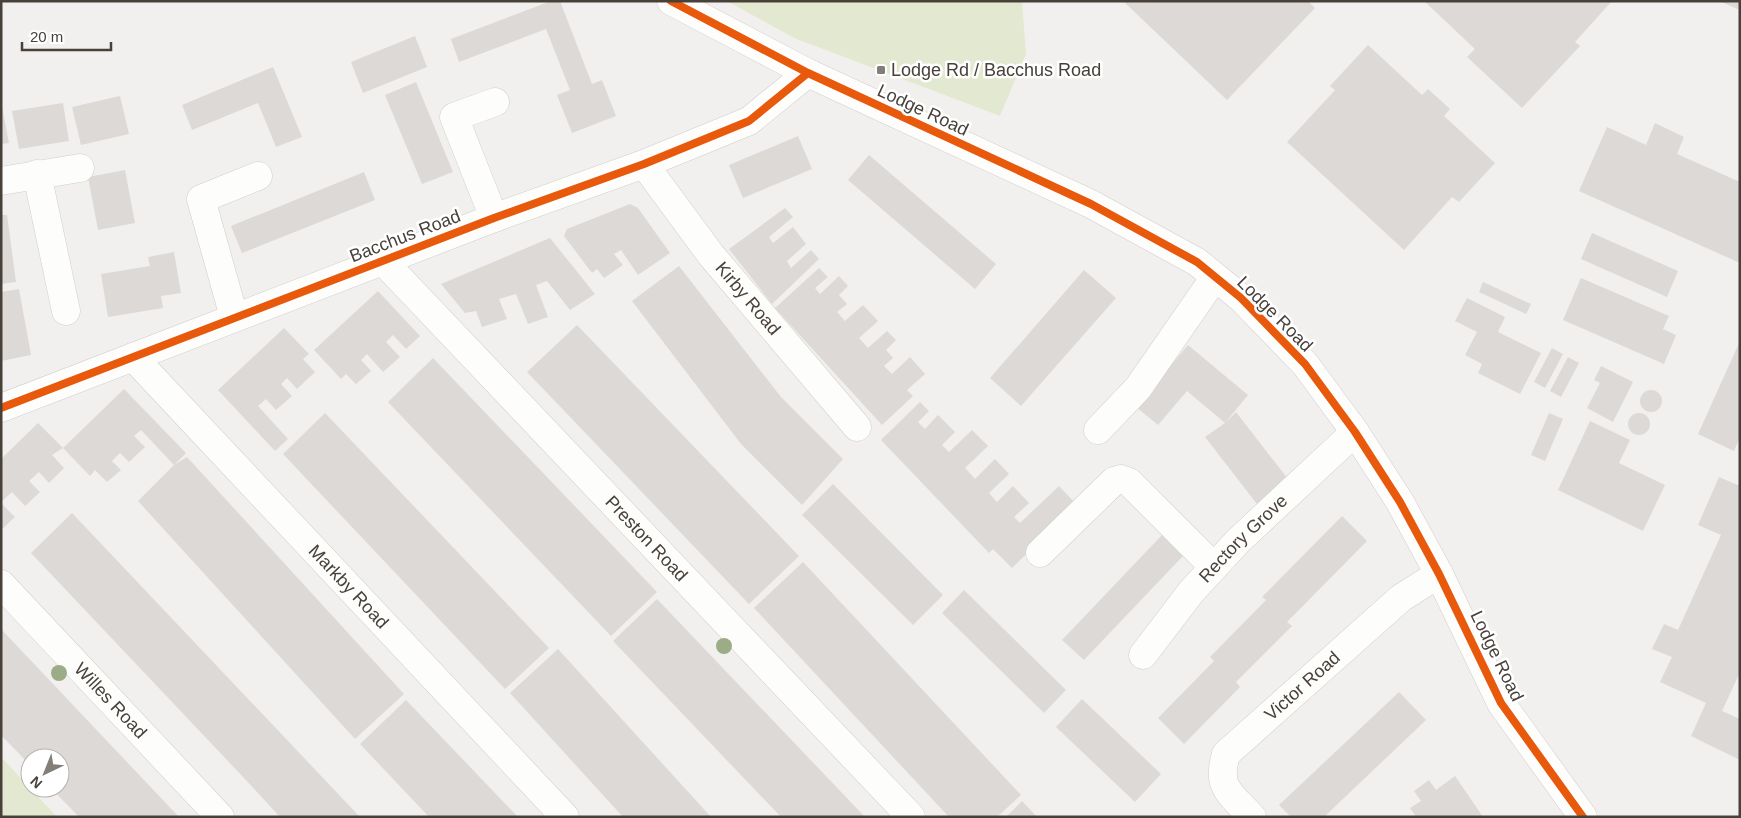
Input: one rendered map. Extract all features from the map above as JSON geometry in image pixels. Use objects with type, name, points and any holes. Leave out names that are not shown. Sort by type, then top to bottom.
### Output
[{"type":"street","name":"Lodge Road","points":[[671,1],[808,74],[1091,204],[1197,262],[1241,298],[1305,364],[1355,432],[1400,502],[1439,574],[1501,703],[1583,817]]},
{"type":"street","name":"Bacchus Road","points":[[1,408],[382,260],[644,164],[749,121],[808,74]]},
{"type":"street","points":[[494,218],[454,117],[495,102]]},
{"type":"street","name":"Kirby Road","points":[[644,164],[711,255],[857,427]]},
{"type":"street","points":[[1,180],[80,168]]},
{"type":"street","points":[[36,174],[66,312]]},
{"type":"street","points":[[234,317],[201,199],[258,176]]},
{"type":"street","name":"Preston Road","points":[[382,260],[910,817]]},
{"type":"street","points":[[1098,430],[1138,388],[1215,277]]},
{"type":"street","name":"Markby Road","points":[[133,357],[565,817]]},
{"type":"street","name":"Rectory Grove","points":[[1144,655],[1191,592],[1214,567],[1355,432]]},
{"type":"street","points":[[1040,553],[1114,481],[1121,479],[1129,482],[1214,567]]},
{"type":"street","name":"Victor Road","points":[[1252,817],[1226,789],[1221,772],[1226,754],[1401,598],[1439,574]]},
{"type":"street","name":"Willes Road","points":[[1,584],[220,817]]},
{"type":"green space","points":[[727,1],[1022,1],[1026,54],[1000,116],[794,38]]},
{"type":"green space","points":[[3,759],[20,777],[20,798],[39,798],[57,817],[1,817],[1,760]]},
{"type":"building","points":[[551,1],[560,1],[592,84],[602,80],[616,116],[572,133],[557,95],[570,90],[546,29],[459,62],[451,39]]},
{"type":"building","points":[[1123,1],[1308,1],[1315,8],[1227,100]]},
{"type":"building","points":[[1424,1],[1612,1],[1575,42],[1580,46],[1522,108],[1467,57],[1475,49]]},
{"type":"building","points":[[1719,1],[1740,1],[1740,10]]},
{"type":"building","points":[[415,36],[427,67],[363,93],[351,62]]},
{"type":"building","points":[[1368,45],[1422,95],[1428,89],[1450,109],[1444,116],[1495,163],[1459,202],[1452,197],[1404,250],[1287,142],[1335,90],[1330,86]]},
{"type":"building","points":[[273,67],[302,137],[276,147],[258,103],[192,130],[182,105]]},
{"type":"building","points":[[416,82],[453,172],[422,184],[385,95]]},
{"type":"building","points":[[120,96],[129,134],[81,145],[72,107]]},
{"type":"building","points":[[63,103],[69,141],[19,149],[12,111]]},
{"type":"building","points":[[1,108],[9,143],[1,144]]},
{"type":"building","points":[[1655,123],[1684,137],[1677,154],[1740,182],[1740,263],[1579,191],[1607,127],[1646,145]]},
{"type":"building","points":[[798,136],[812,169],[743,198],[729,165]]},
{"type":"building","points":[[869,155],[996,264],[975,289],[848,180]]},
{"type":"building","points":[[125,170],[135,223],[98,230],[88,177]]},
{"type":"building","points":[[364,172],[375,200],[242,253],[231,226]]},
{"type":"building","points":[[630,204],[638,208],[670,253],[638,275],[621,250],[614,254],[623,265],[604,278],[597,269],[592,273],[564,236],[567,229]]},
{"type":"building","points":[[785,208],[793,217],[769,237],[773,243],[793,227],[806,244],[787,261],[791,268],[811,250],[819,259],[772,304],[729,249]]},
{"type":"building","points":[[1,215],[7,215],[16,282],[1,284]]},
{"type":"building","points":[[1592,233],[1678,271],[1667,297],[1581,259]]},
{"type":"building","points":[[550,238],[595,294],[570,310],[547,281],[536,285],[548,317],[528,324],[516,294],[499,299],[507,319],[482,327],[476,311],[465,313],[441,284]]},
{"type":"building","points":[[174,252],[181,293],[161,296],[163,308],[108,317],[101,274],[150,266],[148,257]]},
{"type":"building","points":[[679,266],[781,397],[843,459],[802,505],[741,444],[632,301]]},
{"type":"building","points":[[819,268],[828,277],[815,288],[820,294],[839,276],[848,286],[839,295],[847,304],[837,312],[845,321],[863,305],[878,321],[859,338],[868,348],[887,331],[896,340],[886,350],[893,358],[884,366],[892,374],[910,357],[925,374],[907,390],[913,396],[882,425],[775,308]]},
{"type":"building","points":[[1084,270],[1116,298],[1021,406],[990,378]]},
{"type":"building","points":[[1581,278],[1669,316],[1663,329],[1676,335],[1664,364],[1563,320]]},
{"type":"building","points":[[1483,282],[1531,304],[1526,314],[1479,292]]},
{"type":"building","points":[[19,289],[31,355],[1,361],[1,292]]},
{"type":"building","points":[[378,291],[420,336],[406,349],[393,335],[386,342],[400,357],[383,372],[367,354],[361,360],[371,371],[356,384],[346,374],[341,379],[314,350]]},
{"type":"building","points":[[1467,298],[1505,317],[1498,332],[1541,353],[1520,394],[1478,373],[1482,364],[1465,355],[1477,332],[1455,321]]},
{"type":"building","points":[[577,325],[799,556],[749,604],[527,372]]},
{"type":"building","points":[[284,328],[309,354],[303,359],[315,372],[297,389],[287,378],[281,384],[292,396],[276,410],[266,399],[258,406],[288,439],[275,451],[218,390]]},
{"type":"building","points":[[1740,341],[1740,437],[1734,451],[1698,434]]},
{"type":"building","points":[[1188,345],[1248,395],[1225,423],[1187,391],[1158,425],[1136,407]]},
{"type":"building","points":[[1552,348],[1563,354],[1545,388],[1534,382]]},
{"type":"building","points":[[1568,357],[1579,363],[1561,397],[1550,391]]},
{"type":"building","points":[[433,358],[657,592],[611,636],[388,402]]},
{"type":"building","points":[[1601,366],[1633,382],[1613,422],[1587,408],[1600,383],[1594,380]]},
{"type":"building","points":[[124,389],[186,453],[174,465],[141,430],[134,436],[145,447],[129,462],[120,453],[112,461],[121,470],[107,482],[95,470],[90,476],[63,448]]},
{"type":"building","points":[[1651,390],[1661,397],[1662,401],[1655,411],[1651,412],[1641,405],[1640,401],[1647,391]]},
{"type":"building","points":[[920,402],[929,411],[918,422],[925,429],[938,415],[955,432],[942,445],[949,452],[972,430],[988,446],[965,468],[975,479],[995,459],[1009,474],[989,493],[997,502],[1013,486],[1029,503],[1014,517],[1020,523],[1059,486],[1077,505],[1012,568],[993,549],[989,553],[881,440]]},
{"type":"building","points":[[1236,412],[1288,479],[1257,504],[1205,437],[1225,423]]},
{"type":"building","points":[[325,413],[549,648],[505,689],[283,454]]},
{"type":"building","points":[[1549,413],[1563,419],[1545,461],[1531,455]]},
{"type":"building","points":[[1639,413],[1649,420],[1650,424],[1643,434],[1639,435],[1629,428],[1628,424],[1635,414]]},
{"type":"building","points":[[1590,421],[1630,440],[1619,463],[1665,485],[1643,531],[1558,490]]},
{"type":"building","points":[[38,423],[63,448],[52,455],[64,468],[49,483],[39,472],[29,481],[40,492],[25,506],[12,492],[1,502],[1,459]]},
{"type":"building","points":[[187,457],[404,694],[355,739],[138,501],[174,465]]},
{"type":"building","points":[[1719,477],[1740,486],[1740,672],[1722,711],[1740,719],[1740,760],[1691,736],[1706,703],[1660,682],[1672,657],[1652,649],[1664,624],[1678,630],[1721,535],[1698,525]]},
{"type":"building","points":[[833,484],[943,595],[913,625],[802,515]]},
{"type":"building","points":[[1,503],[15,517],[1,530]]},
{"type":"building","points":[[72,513],[360,817],[280,817],[31,553]]},
{"type":"building","points":[[1342,516],[1367,541],[1287,622],[1292,626],[1236,682],[1240,687],[1184,744],[1158,718],[1214,661],[1210,657],[1266,600],[1262,597]]},
{"type":"building","points":[[1162,535],[1183,556],[1084,660],[1062,640]]},
{"type":"building","points":[[803,562],[1021,795],[997,817],[949,817],[754,608]]},
{"type":"building","points":[[964,590],[1066,690],[1044,713],[942,613]]},
{"type":"building","points":[[657,599],[865,817],[781,817],[613,641]]},
{"type":"building","points":[[1,629],[179,817],[79,817],[61,798],[70,798],[70,748],[20,748],[20,755],[1,735]]},
{"type":"building","points":[[558,649],[711,817],[623,817],[510,693]]},
{"type":"building","points":[[1399,692],[1426,720],[1324,817],[1291,817],[1279,805]]},
{"type":"building","points":[[1082,699],[1161,774],[1135,802],[1056,727]]},
{"type":"building","points":[[406,700],[518,817],[429,817],[360,744]]},
{"type":"building","points":[[1455,776],[1483,817],[1416,817],[1410,808],[1421,801],[1414,791],[1429,780],[1436,790]]},
{"type":"building","points":[[1022,801],[1037,817],[1006,817]]},
{"type":"cycle path","points":[[671,1],[808,73],[1091,204],[1197,262],[1241,298],[1305,364],[1355,432],[1400,502],[1439,574],[1501,703],[1583,817]]},
{"type":"cycle path","points":[[1,408],[494,218],[644,164],[749,121],[808,73]]},
{"type":"place","name":"Lodge Rd / Bacchus Road","points":[[881,70]]}]
